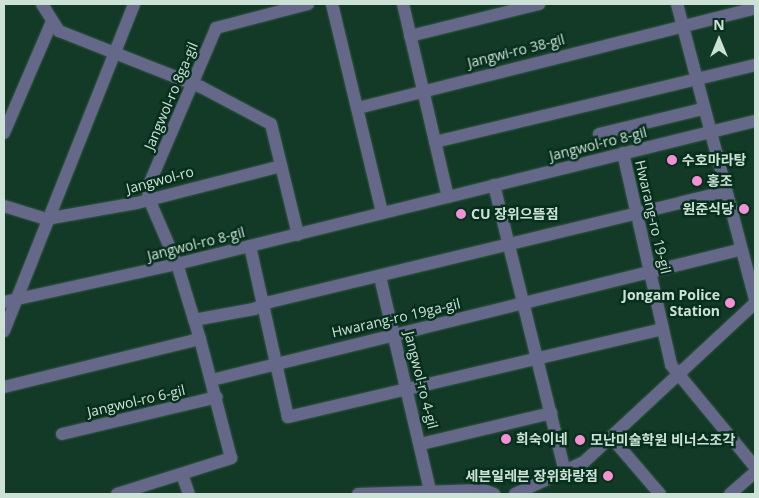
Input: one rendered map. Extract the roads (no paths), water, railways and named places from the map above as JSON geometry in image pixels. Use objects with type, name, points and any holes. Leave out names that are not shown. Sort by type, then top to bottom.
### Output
[{"type":"street","points":[[42,4],[51,24],[59,31],[114,51],[192,85],[271,124],[298,235]]},
{"type":"street","points":[[4,331],[46,219],[134,4]]},
{"type":"street","points":[[332,4],[382,214]]},
{"type":"street","points":[[403,4],[448,197]]},
{"type":"street","points":[[410,36],[539,4]]},
{"type":"street","points":[[515,494],[584,462],[755,301],[739,250],[708,133],[677,4]]},
{"type":"street","name":"Jangwol-ro 8ga-gil","points":[[149,198],[148,187],[216,28],[299,5]]},
{"type":"street","name":"Jangwi-ro 38-gil","points":[[358,108],[422,90],[755,8]]},
{"type":"street","points":[[4,133],[51,24]]},
{"type":"street","points":[[435,142],[755,65]]},
{"type":"street","points":[[599,134],[702,109]]},
{"type":"street","name":"Jangwol-ro 8-gil","points":[[17,298],[177,264],[298,235],[755,121]]},
{"type":"street","name":"Hwarang-ro 19-gil","points":[[623,153],[671,365],[755,467]]},
{"type":"street","name":"Jangwol-ro","points":[[4,206],[46,219],[149,198],[281,166]]},
{"type":"street","points":[[494,186],[566,471]]},
{"type":"street","points":[[194,320],[262,306],[724,192]]},
{"type":"street","points":[[117,494],[231,458],[217,397],[177,264],[149,198]]},
{"type":"street","points":[[250,246],[288,417],[663,329]]},
{"type":"street","name":"Hwarang-ro 19ga-gil","points":[[212,380],[394,332],[524,304],[650,274],[739,250]]},
{"type":"street","name":"Jangwol-ro 4-gil","points":[[380,276],[421,444],[430,491]]},
{"type":"street","points":[[4,302],[17,298]]},
{"type":"street","points":[[4,387],[200,339]]},
{"type":"street","name":"Jangwol-ro 6-gil","points":[[62,434],[217,397]]},
{"type":"street","points":[[421,444],[551,413]]},
{"type":"street","points":[[611,436],[660,494]]},
{"type":"street","points":[[730,494],[755,472]]},
{"type":"street","points":[[182,474],[189,494]]},
{"type":"street","points":[[358,494],[484,490],[494,494]]},
{"type":"place","name":"수호마라탕","points":[[672,160]]},
{"type":"place","name":"홍조","points":[[697,181]]},
{"type":"place","name":"원준식당","points":[[744,209]]},
{"type":"place","name":"CU 장위으뜸점","points":[[461,214]]},
{"type":"place","name":"Jongam Police Station","points":[[730,303]]},
{"type":"place","name":"희숙이네","points":[[506,439]]},
{"type":"place","name":"모난미술학원 비너스조각","points":[[580,440]]},
{"type":"place","name":"세븐일레븐 장위화랑점","points":[[608,476]]}]
